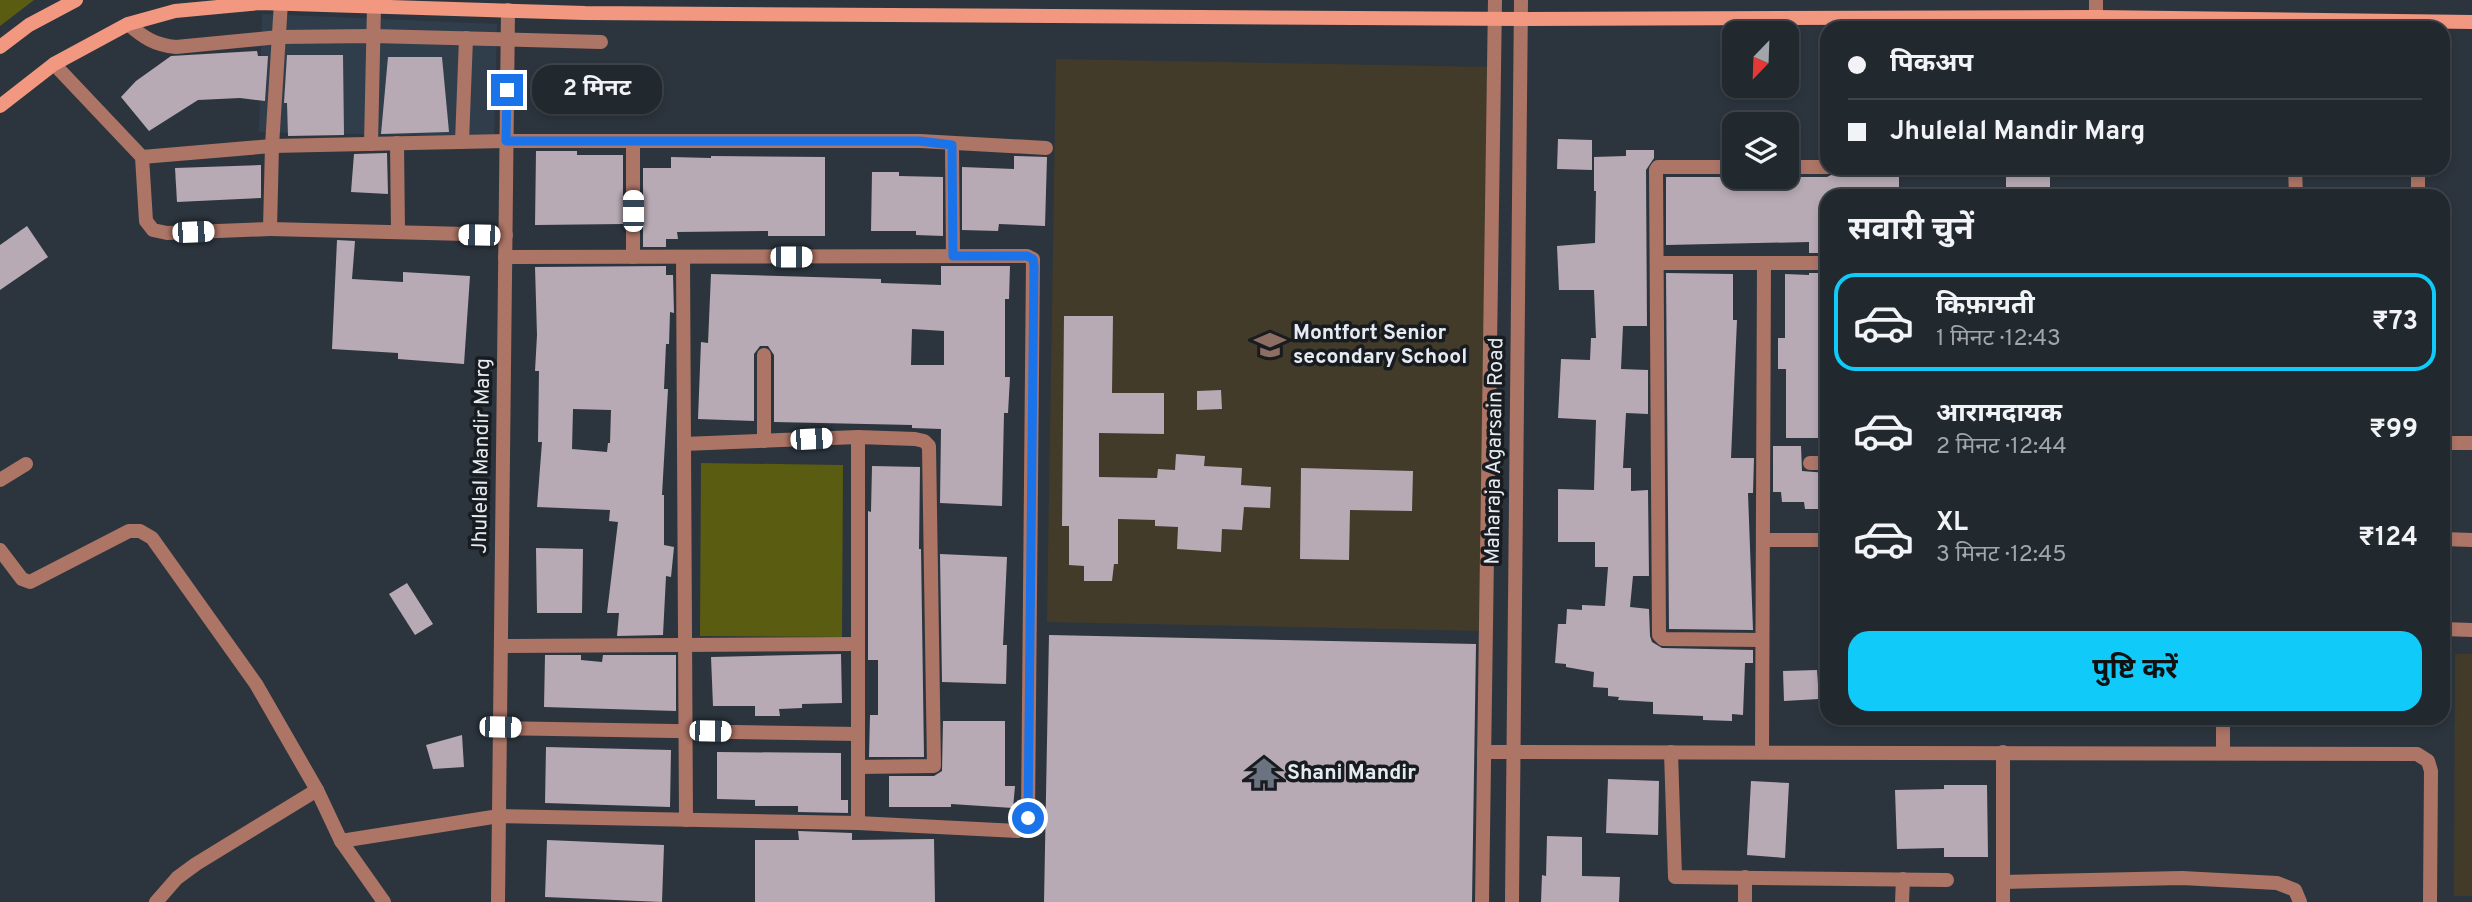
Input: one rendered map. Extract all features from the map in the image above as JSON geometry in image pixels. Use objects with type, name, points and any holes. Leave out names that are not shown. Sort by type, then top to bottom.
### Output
[{"type":"main road","points":[[0,47],[29,25],[76,0]]},
{"type":"main road","points":[[0,106],[54,64],[128,24],[175,11],[281,2],[508,10],[1521,19],[2096,17],[2258,21]]},
{"type":"main road","points":[[2450,23],[2472,22]]},
{"type":"street","points":[[1482,902],[1495,0]]},
{"type":"street","name":"Maharaja Agarsain Road","points":[[1512,902],[1521,0]]},
{"type":"street","points":[[2096,0],[2096,17]]},
{"type":"street","points":[[270,229],[281,2]]},
{"type":"street","points":[[371,144],[374,6]]},
{"type":"street","name":"Jhulelal Mandir Marg","points":[[498,902],[508,10]]},
{"type":"street","points":[[128,24],[148,41],[176,47],[279,37],[373,36],[601,42]]},
{"type":"street","points":[[462,142],[466,38]]},
{"type":"street","points":[[54,64],[142,157],[146,221],[153,230],[167,233],[270,229],[506,235]]},
{"type":"street","points":[[142,157],[272,146],[506,141],[920,141],[952,145],[1046,148]]},
{"type":"street","points":[[633,141],[633,257]]},
{"type":"street","points":[[397,143],[398,232]]},
{"type":"street","points":[[952,145],[953,256]]},
{"type":"street","points":[[1722,167],[1657,168],[1659,635],[1663,639],[1762,640]]},
{"type":"street","points":[[1799,167],[1820,167]]},
{"type":"street","points":[[341,841],[499,816],[858,823],[1018,831],[1028,818],[1033,259],[1027,256],[505,257]]},
{"type":"street","points":[[682,258],[686,820]]},
{"type":"street","points":[[1657,263],[1820,263]]},
{"type":"street","points":[[1762,752],[1764,263]]},
{"type":"street","points":[[764,355],[764,441]]},
{"type":"street","points":[[858,437],[858,823]]},
{"type":"street","points":[[684,444],[858,437],[915,439],[925,441],[929,446],[934,766],[858,767]]},
{"type":"street","points":[[2450,443],[2472,443]]},
{"type":"street","points":[[1810,463],[1820,463]]},
{"type":"street","points":[[0,480],[26,464]]},
{"type":"street","points":[[0,550],[22,579],[30,582],[129,531],[140,531],[152,538],[256,684],[317,790],[341,841],[384,902]]},
{"type":"street","points":[[2450,539],[2472,540]]},
{"type":"street","points":[[1764,540],[1820,540]]},
{"type":"street","points":[[2450,629],[2472,630]]},
{"type":"street","points":[[501,646],[858,644]]},
{"type":"street","points":[[2222,753],[2223,725]]},
{"type":"street","points":[[500,727],[858,734]]},
{"type":"street","points":[[1485,752],[2417,754],[2428,761],[2431,771],[2430,902]]},
{"type":"street","points":[[1671,752],[1675,877],[1947,880]]},
{"type":"street","points":[[2003,752],[2003,902]]},
{"type":"street","points":[[156,902],[177,878],[196,864],[317,790]]},
{"type":"street","points":[[1745,877],[1745,902]]},
{"type":"street","points":[[2003,882],[2182,878],[2277,883],[2295,890],[2301,902]]},
{"type":"street","points":[[1902,902],[1903,879]]},
{"type":"shaded area","points":[[0,0],[34,0],[0,26]]},
{"type":"shaded area","points":[[262,14],[497,24],[494,137],[259,132]]},
{"type":"shaded area","name":"Montfort Senior secondary School","points":[[1056,59],[1494,67],[1485,631],[1047,622]]},
{"type":"shaded area","points":[[701,463],[843,465],[842,637],[700,636]]},
{"type":"shaded area","points":[[2455,654],[2472,654],[2472,896],[2454,896]]},
{"type":"building","points":[[257,51],[258,56],[268,56],[265,101],[240,98],[198,100],[149,131],[121,97],[136,81],[171,56]]},
{"type":"building","points":[[287,55],[343,55],[344,135],[288,136],[287,103],[284,103]]},
{"type":"building","points":[[388,57],[442,57],[449,132],[381,134]]},
{"type":"building","points":[[1558,139],[1592,140],[1592,170],[1557,169]]},
{"type":"building","points":[[1626,150],[1654,150],[1654,158],[1646,170],[1647,326],[1623,326],[1621,369],[1648,370],[1648,414],[1626,413],[1623,468],[1631,468],[1631,491],[1648,490],[1649,576],[1633,576],[1630,607],[1649,609],[1652,642],[1662,648],[1753,650],[1753,663],[1745,663],[1743,715],[1732,714],[1732,721],[1703,720],[1703,716],[1653,714],[1653,702],[1618,700],[1619,697],[1608,696],[1608,688],[1593,687],[1594,672],[1555,663],[1558,624],[1566,624],[1567,609],[1582,610],[1582,605],[1605,606],[1608,567],[1595,567],[1595,542],[1558,542],[1558,489],[1594,490],[1596,420],[1558,418],[1561,359],[1590,360],[1591,338],[1596,338],[1594,290],[1559,290],[1557,246],[1595,243],[1594,157],[1626,156]]},
{"type":"building","points":[[536,151],[577,151],[577,155],[623,155],[623,224],[535,225]]},
{"type":"building","points":[[387,153],[388,194],[351,192],[354,154]]},
{"type":"building","points":[[1014,156],[1047,157],[1045,226],[999,224],[998,231],[962,230],[962,167],[1014,169]]},
{"type":"building","points":[[671,157],[825,157],[825,236],[768,236],[768,231],[677,232],[678,239],[666,239],[666,247],[643,247],[643,168],[671,168]]},
{"type":"building","points":[[261,165],[261,198],[177,202],[175,168]]},
{"type":"building","points":[[872,172],[943,177],[943,236],[916,235],[916,231],[871,231]]},
{"type":"building","points":[[1899,175],[1899,189],[1820,189],[1820,253],[1809,253],[1809,242],[1666,245],[1666,177],[1722,177],[1722,189],[1799,189],[1799,177]]},
{"type":"building","points":[[2006,176],[2050,177],[2050,189],[2006,189]]},
{"type":"building","points":[[27,226],[48,257],[0,290],[0,245]]},
{"type":"building","points":[[337,240],[355,241],[352,279],[403,282],[403,272],[470,276],[464,364],[398,359],[398,353],[332,349]]},
{"type":"building","points":[[666,266],[666,275],[673,275],[674,313],[670,312],[669,344],[666,344],[664,389],[668,389],[662,495],[664,545],[674,547],[671,577],[666,576],[663,635],[617,636],[619,613],[607,613],[618,522],[609,521],[610,510],[537,507],[542,442],[538,442],[539,371],[535,371],[535,267]],"holes":[[[573,409],[611,410],[610,443],[607,452],[572,449]]]},
{"type":"building","points":[[941,266],[1010,266],[1009,299],[1005,299],[1005,377],[1010,377],[1008,413],[1004,413],[1002,506],[940,503],[941,429],[912,428],[912,425],[774,422],[774,355],[768,346],[760,346],[754,354],[754,421],[698,419],[701,342],[708,343],[711,274],[881,279],[881,283],[941,285]],"holes":[[[912,329],[944,331],[944,365],[911,365]]]},
{"type":"building","points":[[1666,273],[1733,274],[1733,320],[1737,320],[1731,458],[1754,458],[1753,493],[1748,493],[1753,630],[1669,629]]},
{"type":"building","points":[[1820,273],[1820,438],[1786,438],[1786,369],[1778,369],[1778,338],[1785,338],[1785,274]]},
{"type":"building","points":[[1064,316],[1113,316],[1112,393],[1164,393],[1164,434],[1099,433],[1099,477],[1157,478],[1158,469],[1175,470],[1176,454],[1205,456],[1204,466],[1242,468],[1241,485],[1271,487],[1270,508],[1244,507],[1242,530],[1222,529],[1221,552],[1177,549],[1178,527],[1155,526],[1155,520],[1118,519],[1118,564],[1114,564],[1112,581],[1084,581],[1084,566],[1069,565],[1069,526],[1062,526]]},
{"type":"building","points":[[1221,390],[1222,409],[1197,410],[1197,391]]},
{"type":"building","points":[[1773,446],[1801,446],[1802,471],[1820,472],[1820,509],[1805,509],[1804,502],[1782,502],[1781,492],[1773,492]]},
{"type":"building","points":[[872,466],[920,467],[919,549],[924,757],[869,757],[870,715],[878,715],[878,660],[868,660],[868,511],[871,512]]},
{"type":"building","points":[[1301,468],[1413,471],[1412,511],[1350,510],[1349,560],[1300,559]]},
{"type":"building","points":[[536,548],[583,549],[582,613],[537,613]]},
{"type":"building","points":[[940,554],[1007,557],[1003,645],[1007,645],[1006,684],[942,682]]},
{"type":"building","points":[[407,583],[433,624],[415,635],[389,594]]},
{"type":"building","name":"Shani Mandir","points":[[1049,635],[1476,644],[1472,902],[1044,902]]},
{"type":"building","points":[[841,654],[842,703],[802,704],[802,708],[779,709],[780,716],[755,716],[755,706],[713,706],[711,657]]},
{"type":"building","points":[[545,655],[581,655],[581,660],[602,662],[603,655],[676,655],[676,711],[544,707]]},
{"type":"building","points":[[1817,670],[1819,699],[1784,701],[1783,671]]},
{"type":"building","points":[[943,721],[1005,721],[1005,786],[1015,786],[1013,808],[951,804],[951,807],[889,807],[889,776],[934,776],[942,771]]},
{"type":"building","points":[[462,735],[464,767],[433,769],[426,745]]},
{"type":"building","points":[[546,747],[671,750],[670,807],[545,803]]},
{"type":"building","points":[[717,752],[841,753],[841,800],[848,800],[848,813],[798,812],[798,806],[755,806],[755,800],[717,799]]},
{"type":"building","points":[[1608,779],[1659,781],[1658,835],[1606,833]]},
{"type":"building","points":[[1751,781],[1789,783],[1785,858],[1747,855]]},
{"type":"building","points":[[1944,785],[1987,785],[1988,857],[1944,857],[1944,848],[1897,849],[1895,790],[1944,789]]},
{"type":"building","points":[[798,831],[852,833],[852,840],[934,839],[935,902],[755,902],[755,840],[799,840]]},
{"type":"building","points":[[1547,836],[1582,837],[1582,876],[1620,877],[1619,902],[1541,902],[1542,875],[1546,876]]},
{"type":"building","points":[[547,840],[664,845],[662,902],[545,897]]},
{"type":"place","name":"Montfort Senior secondary School","points":[[1270,345]]},
{"type":"place","name":"Shani Mandir","points":[[1264,773]]},
{"type":"route","points":[[507,90],[506,141],[920,141],[952,145],[953,256],[1027,256],[1033,259],[1034,266],[1028,818]]}]
